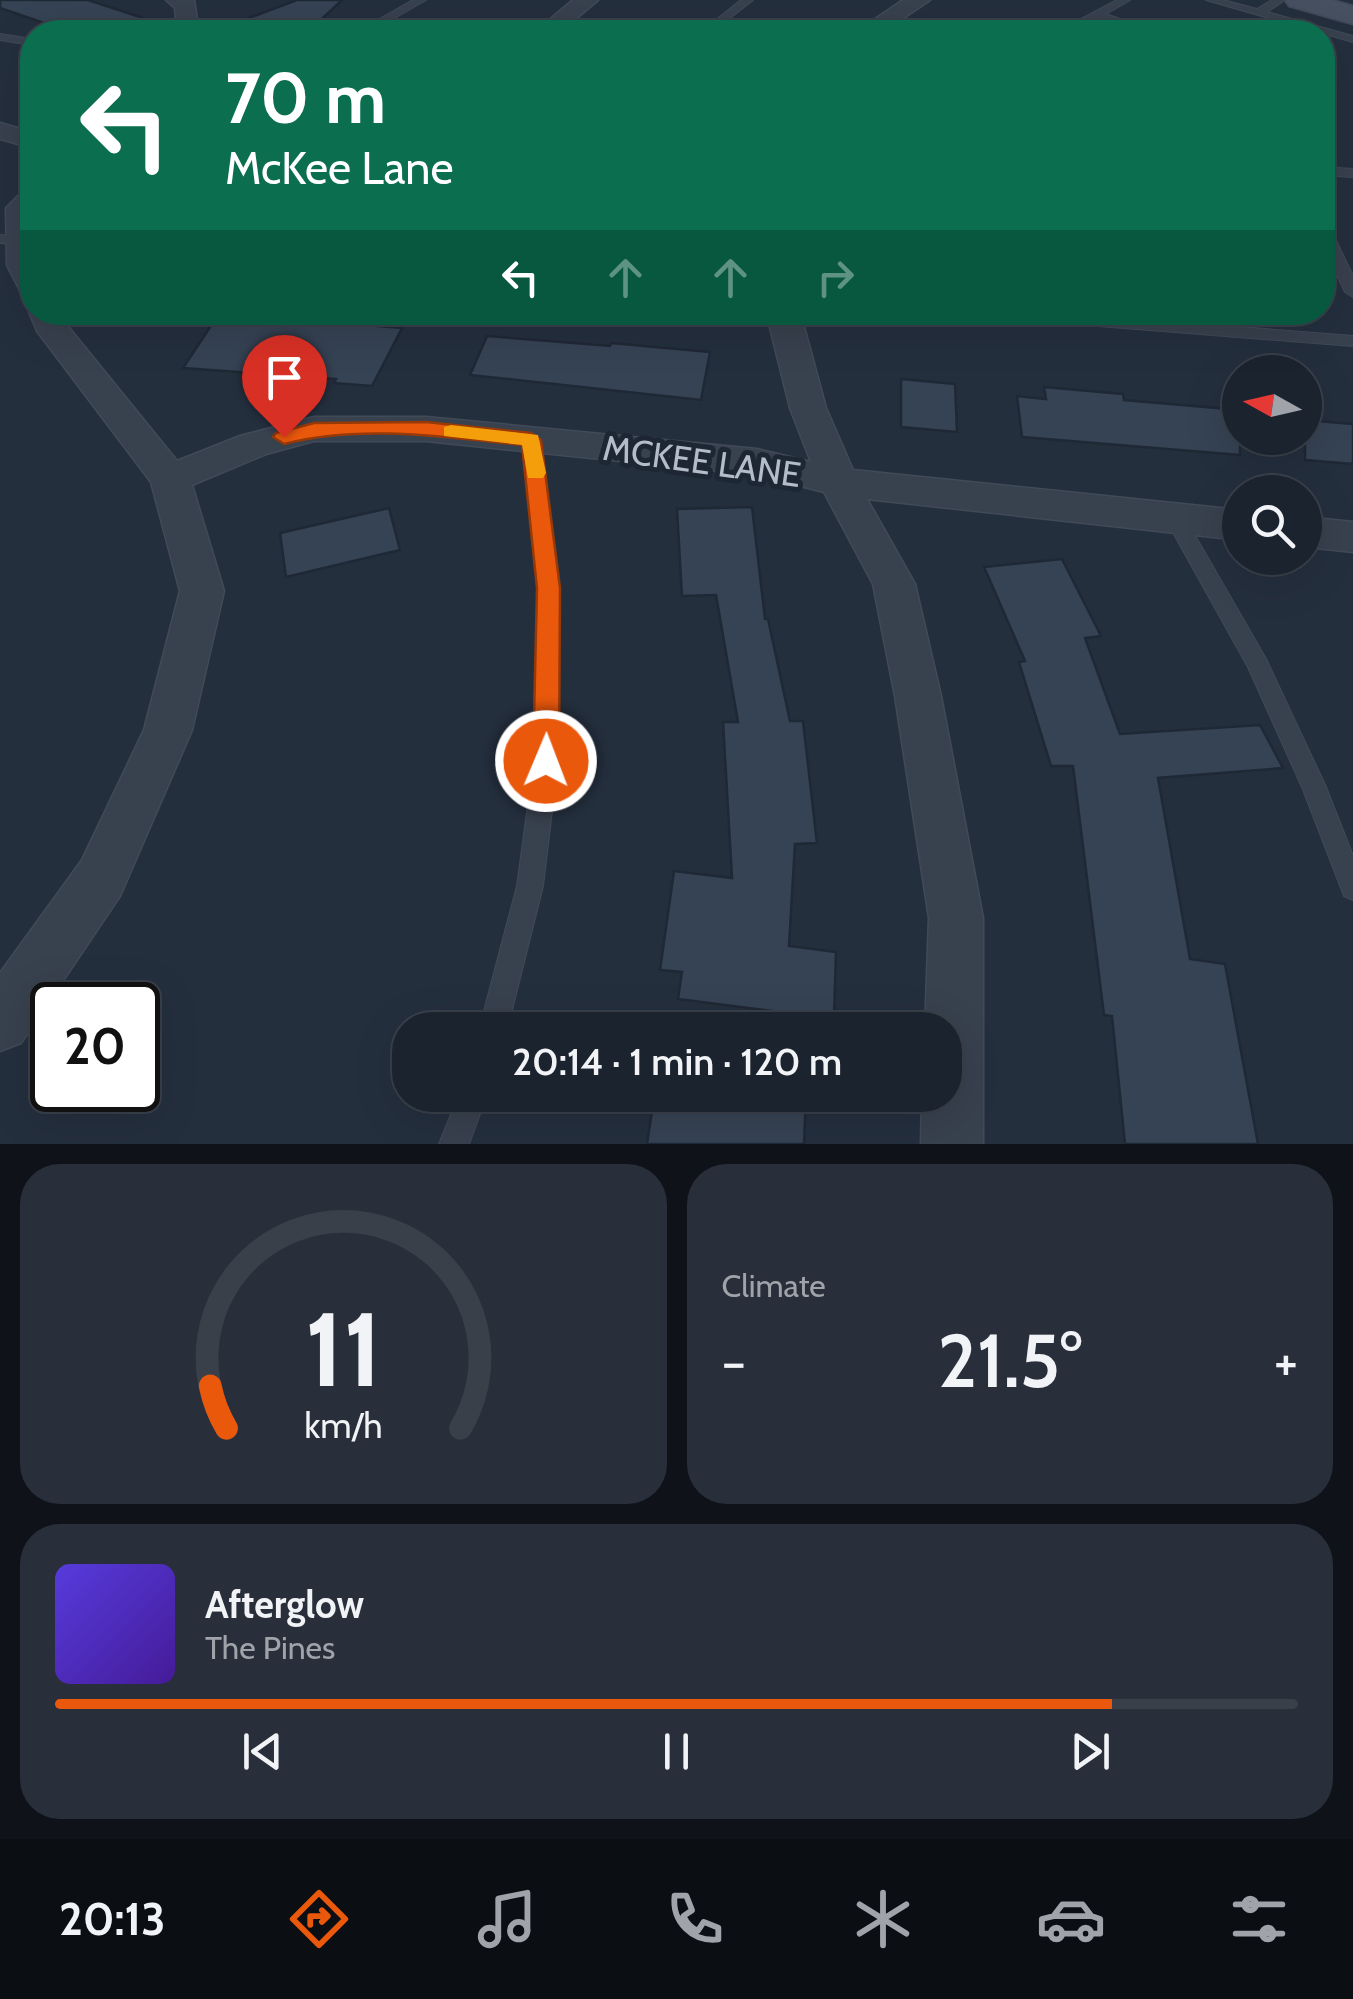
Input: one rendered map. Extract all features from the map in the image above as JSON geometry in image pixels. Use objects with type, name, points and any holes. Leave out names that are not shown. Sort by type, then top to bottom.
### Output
[{"type":"street","points":[[561,20],[587,0]]},
{"type":"street","points":[[887,20],[919,0]]},
{"type":"street","points":[[1299,0],[1334,20]]},
{"type":"street","points":[[0,1022],[102,878],[168,730],[202,591],[170,479],[51,325]]},
{"type":"street","points":[[786,325],[808,408],[838,482],[894,584],[956,918],[952,1144]]},
{"type":"street","name":"MCKEE LANE","points":[[170,479],[253,445],[314,429],[426,429],[757,462],[838,482],[1222,523]]},
{"type":"street","points":[[1322,534],[1353,537]]},
{"type":"lane","points":[[384,20],[420,0]]},
{"type":"lane","points":[[722,20],[748,0]]},
{"type":"lane","points":[[1086,20],[1125,0]]},
{"type":"lane","points":[[1211,0],[1258,13],[1311,20]]},
{"type":"lane","points":[[1258,13],[1280,0]]},
{"type":"lane","points":[[1097,14],[1115,20]]},
{"type":"lane","points":[[1335,254],[1353,292]]},
{"type":"lane","points":[[1149,325],[1353,341]]},
{"type":"lane","points":[[497,1012],[530,886],[546,761],[548,588],[531,440]]},
{"type":"lane","points":[[1174,518],[1258,665],[1314,787],[1353,888]]},
{"type":"lane","points":[[454,1144],[466,1112]]},
{"type":"building","points":[[0,0],[88,0],[150,20],[35,20],[0,8]]},
{"type":"building","points":[[297,0],[342,0],[321,20],[244,20]]},
{"type":"building","points":[[211,325],[402,328],[372,386],[334,383],[336,379],[183,368]]},
{"type":"building","points":[[487,336],[710,352],[701,400],[470,375]]},
{"type":"building","points":[[901,379],[955,384],[957,432],[901,427]]},
{"type":"building","points":[[1044,387],[1123,394],[1124,400],[1222,408],[1222,454],[1022,437],[1017,396],[1046,399]]},
{"type":"building","points":[[1322,421],[1353,424],[1353,464],[1305,460],[1305,455],[1322,455]]},
{"type":"building","points":[[752,507],[765,619],[790,721],[803,721],[817,843],[795,844],[789,946],[836,952],[834,1012],[779,1012],[678,999],[682,972],[660,970],[674,871],[732,878],[723,722],[738,722],[716,595],[682,596],[677,509]]},
{"type":"building","points":[[389,508],[400,550],[286,577],[280,533]]},
{"type":"building","points":[[1062,559],[1101,636],[1085,638],[1120,734],[1260,725],[1283,768],[1158,778],[1190,959],[1225,964],[1258,1144],[1125,1144],[1112,1016],[1104,1015],[1073,766],[1051,766],[1019,662],[1025,661],[984,567]]},
{"type":"building","points":[[652,1112],[805,1112],[804,1144],[647,1144]]},
{"type":"slow traffic","points":[[451,431],[531,440],[535,473]]},
{"type":"route","points":[[284,437],[314,429],[426,429],[531,440],[548,588],[546,761]]}]
